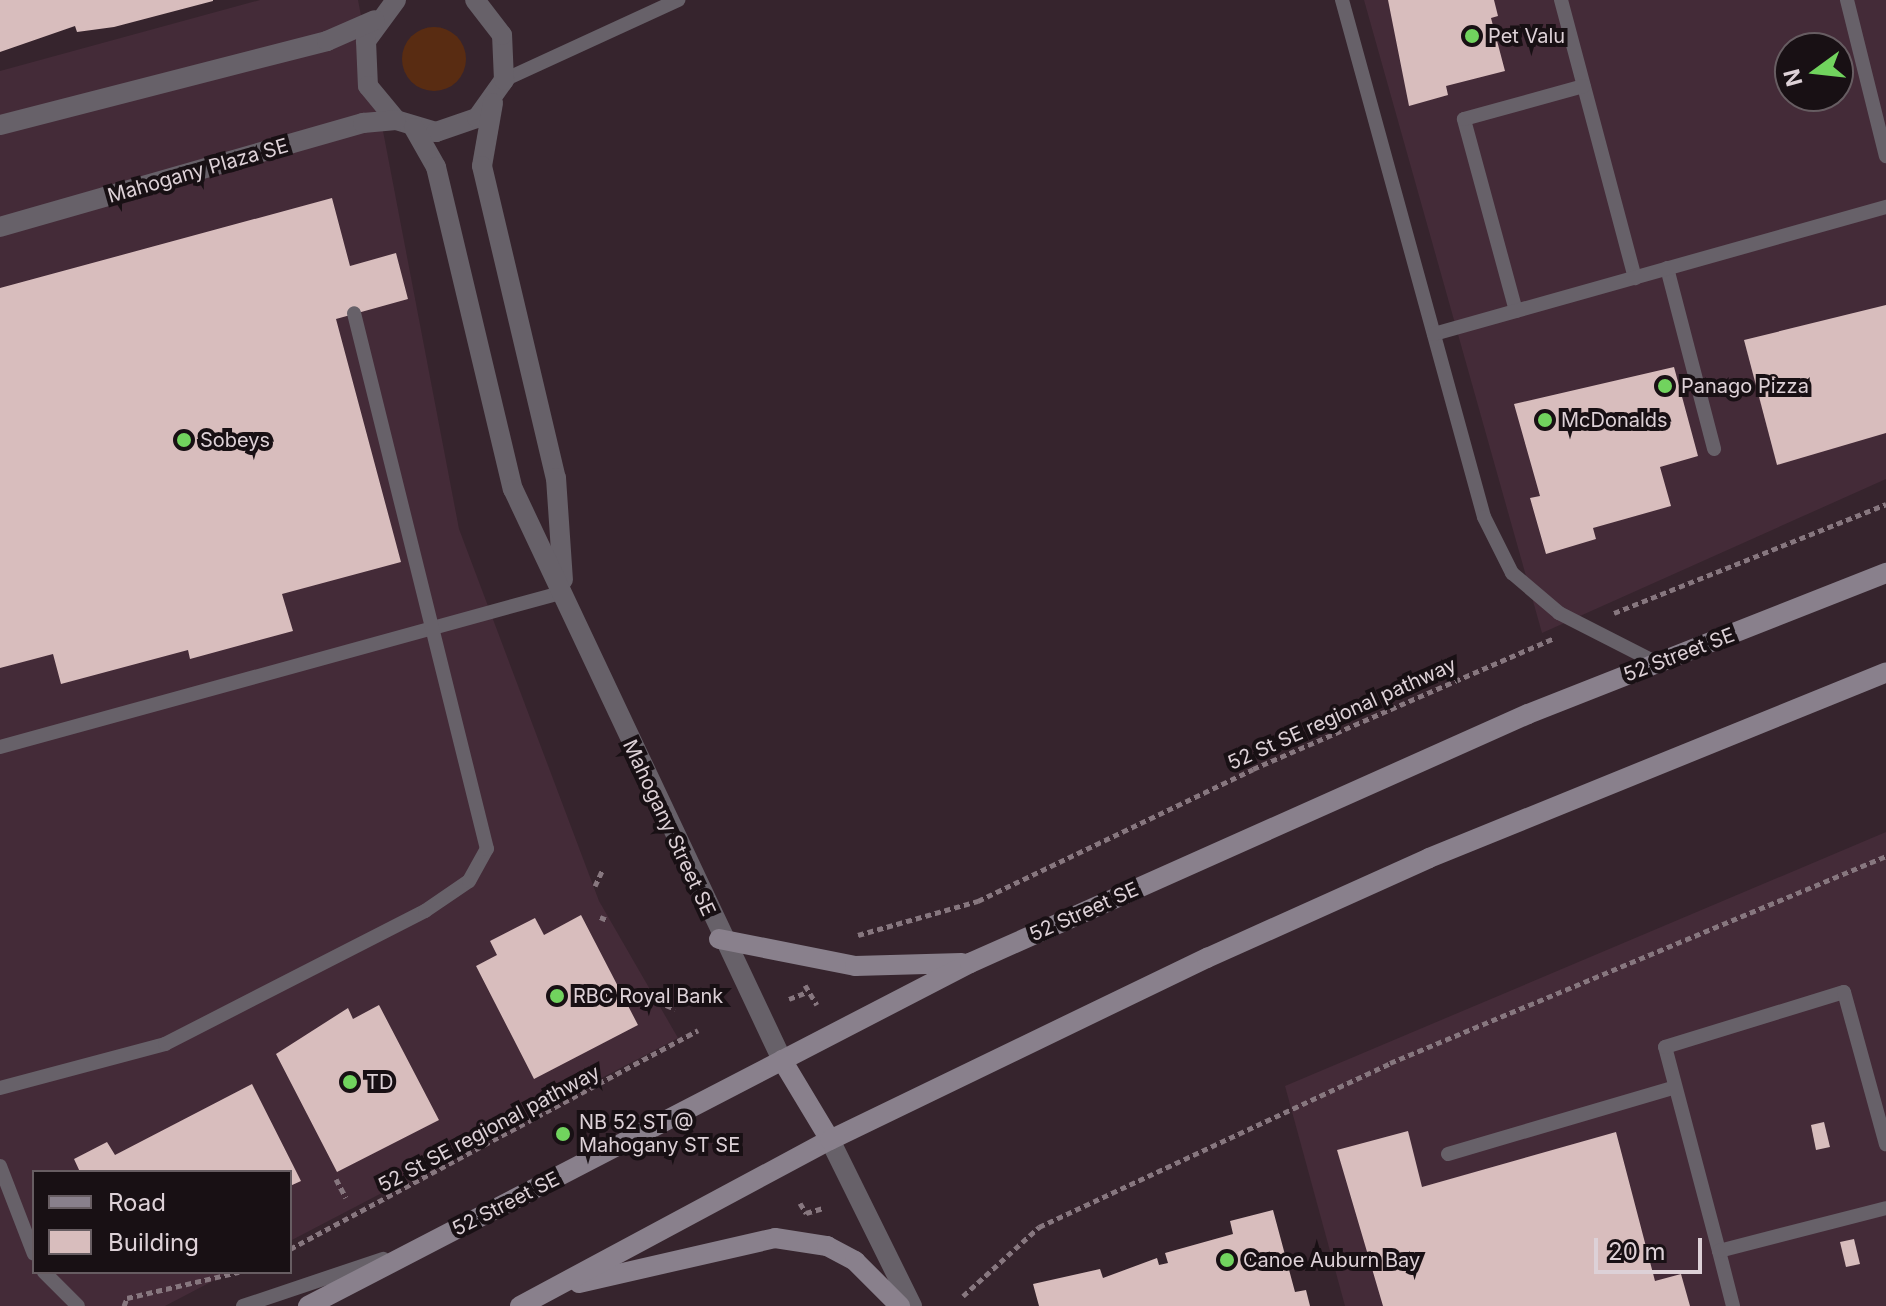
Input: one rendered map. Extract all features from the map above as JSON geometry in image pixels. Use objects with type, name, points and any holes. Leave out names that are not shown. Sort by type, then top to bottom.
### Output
[{"type":"main road","name":"52 Street SE","points":[[308,1306],[970,963],[1657,663],[1886,573]]},
{"type":"main road","points":[[520,1306],[830,1140],[1429,858],[1886,672]]},
{"type":"main road","points":[[719,939],[855,966],[970,963]]},
{"type":"main road","points":[[782,1060],[830,1140]]},
{"type":"main road","points":[[552,1290],[775,1238],[827,1246],[855,1261],[900,1306]]},
{"type":"street","points":[[475,0],[502,35],[504,80],[493,103]]},
{"type":"street","points":[[0,125],[327,41],[384,8]]},
{"type":"street","name":"Mahogany Street SE","points":[[384,8],[366,41],[366,74],[379,105],[405,124],[436,167],[513,489],[564,592],[719,939],[782,1060]]},
{"type":"street","name":"Mahogany Street SE","points":[[493,103],[482,166],[556,478],[564,592]]},
{"type":"street","name":"Mahogany Plaza SE","points":[[0,227],[363,123],[457,128],[493,103]]},
{"type":"street","points":[[830,1140],[912,1306]]},
{"type":"lane","points":[[504,80],[678,0]]},
{"type":"lane","points":[[1342,0],[1484,517],[1512,573],[1583,626],[1657,663]]},
{"type":"lane","points":[[1561,0],[1635,278]]},
{"type":"lane","points":[[1847,0],[1886,156]]},
{"type":"lane","points":[[1516,311],[1464,119],[1584,86]]},
{"type":"lane","points":[[1434,334],[1886,207]]},
{"type":"lane","points":[[1667,268],[1714,449]]},
{"type":"lane","points":[[0,1088],[165,1044],[425,911],[469,881],[487,849],[354,313]]},
{"type":"lane","points":[[0,747],[564,592]]},
{"type":"lane","points":[[1733,1306],[1672,1088],[1665,1047],[1844,992],[1886,1144]]},
{"type":"lane","points":[[1448,1154],[1672,1088]]},
{"type":"lane","points":[[0,1166],[32,1249]]},
{"type":"lane","points":[[1719,1251],[1886,1208]]},
{"type":"lane","points":[[243,1306],[429,1243]]},
{"type":"lane","points":[[46,1274],[78,1306]]},
{"type":"path","name":"52 St SE regional pathway","points":[[845,937],[978,901],[1253,769],[1583,626],[1886,504]]},
{"type":"path","points":[[963,1296],[1039,1227],[1390,1063],[1886,856]]},
{"type":"path","points":[[595,886],[602,871]]},
{"type":"path","points":[[600,917],[607,920]]},
{"type":"path","points":[[805,985],[805,993],[817,1005]]},
{"type":"path","points":[[789,999],[805,993]]},
{"type":"path","points":[[666,1005],[675,1009]]},
{"type":"path","name":"52 St SE regional pathway","points":[[292,1248],[698,1030]]},
{"type":"path","points":[[336,1179],[346,1198]]},
{"type":"path","points":[[800,1203],[806,1213]]},
{"type":"path","points":[[124,1306],[127,1298],[230,1274]]},
{"type":"shaded area","points":[[260,0],[358,0],[459,529],[599,901],[678,1038],[292,1240],[292,1170],[32,1170],[32,1274],[226,1274],[165,1306],[0,1306],[0,71]]},
{"type":"shaded area","points":[[1364,0],[1886,0],[1886,479],[1542,633]]},
{"type":"shaded area","points":[[434,27],[452,33],[460,41],[466,59],[460,77],[452,85],[434,91],[416,85],[408,77],[402,59],[408,41],[416,33]]},
{"type":"shaded area","points":[[1886,832],[1886,1306],[1345,1306],[1285,1086]]},
{"type":"building","points":[[0,0],[213,1],[114,27],[77,32],[75,26],[0,52]]},
{"type":"building","points":[[1388,0],[1494,0],[1498,16],[1491,18],[1505,71],[1446,86],[1448,95],[1409,106]]},
{"type":"building","name":"Sobeys","points":[[332,198],[350,266],[396,253],[408,299],[336,319],[401,562],[282,594],[293,631],[190,659],[188,650],[61,684],[53,654],[0,668],[0,288]]},
{"type":"building","points":[[1886,305],[1886,433],[1777,465],[1744,340]]},
{"type":"building","points":[[1674,367],[1698,456],[1660,467],[1671,506],[1593,528],[1596,539],[1546,554],[1530,498],[1540,496],[1514,404]]},
{"type":"building","name":"RBC Royal Bank","points":[[581,915],[638,1025],[534,1079],[476,966],[497,955],[490,941],[535,918],[544,935]]},
{"type":"building","points":[[379,1005],[439,1120],[337,1172],[276,1054],[348,1008],[353,1019]]},
{"type":"building","points":[[252,1084],[301,1181],[292,1185],[292,1170],[79,1170],[74,1159],[107,1142],[115,1155]]},
{"type":"building","points":[[1824,1122],[1830,1147],[1816,1150],[1811,1125]]},
{"type":"building","points":[[1408,1131],[1422,1187],[1616,1132],[1655,1281],[1681,1274],[1690,1306],[1383,1306],[1337,1150]]},
{"type":"building","name":"Canoe Auburn Bay","points":[[1273,1210],[1295,1292],[1306,1290],[1310,1306],[1039,1306],[1033,1284],[1100,1269],[1103,1278],[1157,1258],[1159,1265],[1168,1263],[1165,1253],[1233,1234],[1230,1221]]},
{"type":"building","points":[[1854,1239],[1860,1264],[1846,1267],[1840,1242]]},
{"type":"place","name":"Pet Valu","points":[[1472,36]]},
{"type":"place","name":"Panago Pizza","points":[[1665,386]]},
{"type":"place","name":"McDonalds","points":[[1545,420]]},
{"type":"place","name":"Sobeys","points":[[184,440]]},
{"type":"place","name":"RBC Royal Bank","points":[[557,996]]},
{"type":"place","name":"TD","points":[[350,1082]]},
{"type":"place","name":"NB 52 ST @ Mahogany ST SE","points":[[563,1134]]},
{"type":"place","name":"Canoe Auburn Bay","points":[[1227,1260]]}]
